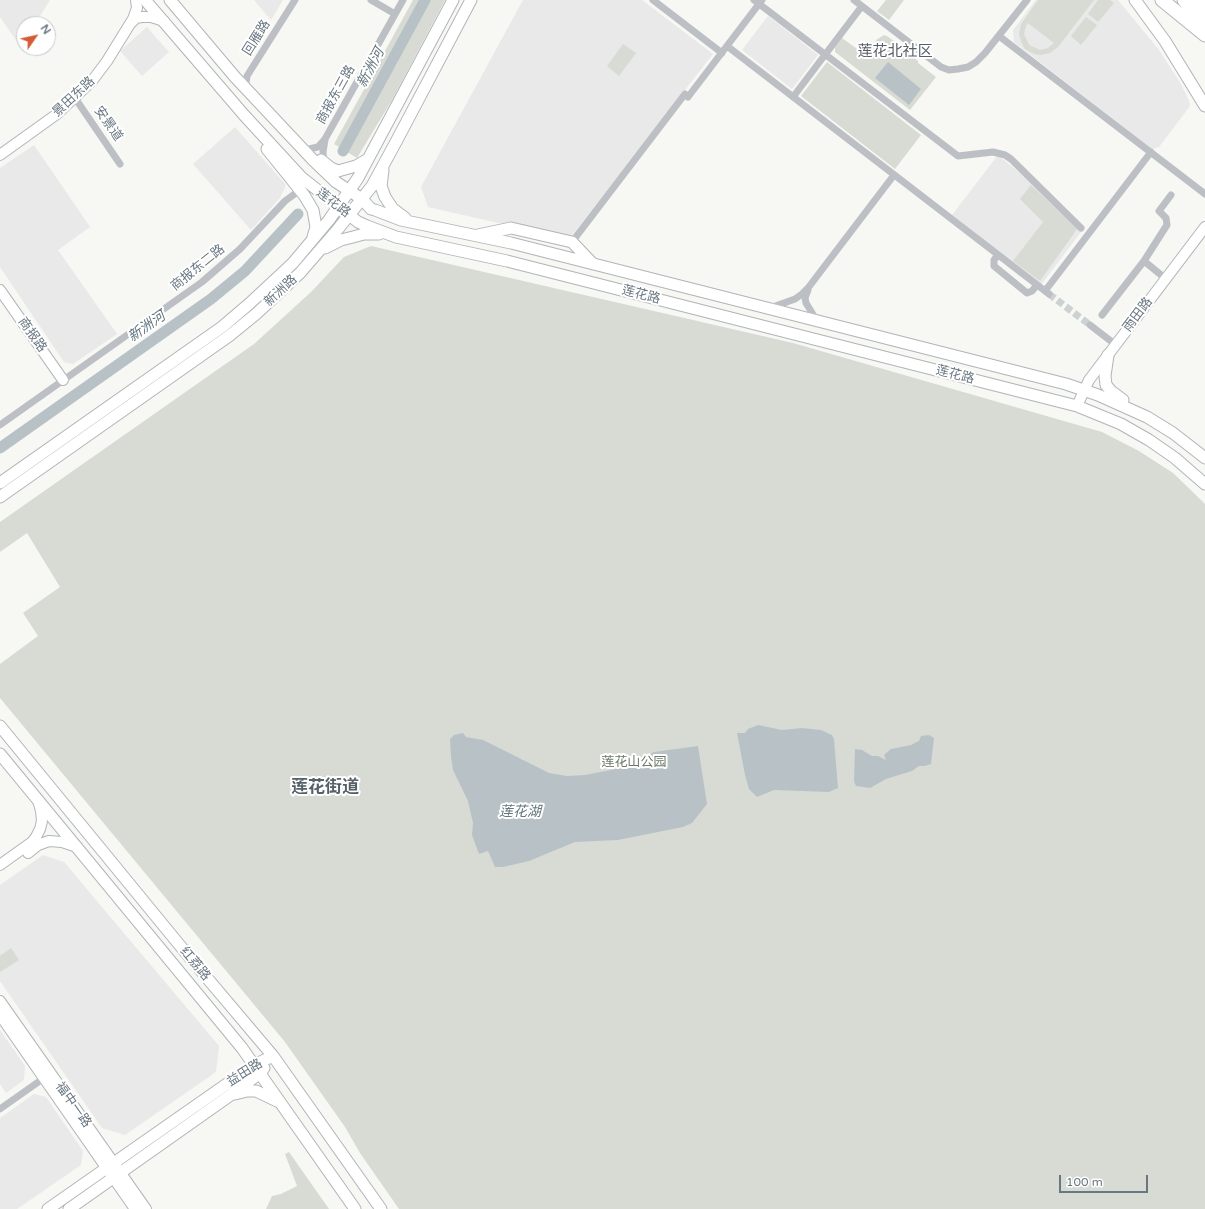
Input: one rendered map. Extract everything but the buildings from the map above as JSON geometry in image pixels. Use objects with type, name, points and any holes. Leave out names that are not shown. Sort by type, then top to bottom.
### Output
[{"type":"highway","points":[[1162,0],[1205,34]]},
{"type":"highway","points":[[1172,0],[1205,34]]},
{"type":"highway","points":[[1184,0],[1205,25]]},
{"type":"highway","points":[[1197,0],[1205,10]]},
{"type":"main road","name":"莲花路","points":[[145,0],[258,131],[306,182],[358,222],[396,237],[507,261],[1077,406],[1121,424],[1149,440],[1175,458],[1205,484]]},
{"type":"main road","name":"莲花路","points":[[170,0],[248,91],[321,169],[349,191],[362,199],[371,209],[410,222],[511,243],[1084,390],[1114,401],[1135,411],[1172,433],[1205,458]]},
{"type":"main road","name":"新洲路","points":[[0,483],[222,327],[273,283],[311,242],[349,191],[370,157],[453,0]]},
{"type":"main road","name":"新洲路","points":[[0,497],[229,336],[280,292],[320,252],[362,199],[383,166],[471,0]]},
{"type":"main road","points":[[1135,0],[1165,41],[1205,106]]},
{"type":"main road","points":[[258,131],[269,152],[304,195],[313,210],[316,219],[316,227],[315,234],[311,242]]},
{"type":"main road","points":[[292,138],[309,149],[334,170],[344,170],[356,166],[370,157]]},
{"type":"main road","points":[[383,166],[381,182],[385,197],[393,209],[410,222]]},
{"type":"main road","points":[[474,235],[511,228],[572,242],[593,264]]},
{"type":"main road","points":[[320,252],[341,240],[358,235],[375,234],[396,237]]},
{"type":"main road","points":[[1108,355],[1105,376],[1106,385],[1135,411]]},
{"type":"main road","name":"红荔路","points":[[0,726],[191,959],[273,1056],[381,1209]]},
{"type":"main road","name":"红荔路","points":[[1,757],[38,800],[257,1069],[355,1209]]},
{"type":"main road","name":"益田路","points":[[69,1209],[232,1094],[257,1069],[273,1056]]},
{"type":"main road","name":"益田路","points":[[48,1209],[110,1165],[257,1069]]},
{"type":"main road","points":[[232,1094],[256,1091],[281,1103]]},
{"type":"street","name":"景田东路","points":[[0,155],[47,122],[92,81],[131,23],[136,12],[136,0]]},
{"type":"street","name":"回雁路","points":[[236,77],[241,76],[245,72],[291,0]]},
{"type":"street","name":"回雁路","points":[[248,91],[246,85],[248,76],[295,0]]},
{"type":"street","points":[[371,0],[396,13]]},
{"type":"street","points":[[378,0],[396,13]]},
{"type":"street","name":"商报东三路","points":[[309,149],[318,147],[325,139],[403,0]]},
{"type":"street","points":[[653,0],[722,53]]},
{"type":"street","points":[[854,0],[941,66],[949,70],[968,67],[976,62],[999,36],[1027,0]]},
{"type":"street","points":[[572,242],[685,94],[688,97],[722,53],[758,1],[958,156],[993,152],[1005,155],[1011,159],[1081,228]]},
{"type":"street","points":[[793,97],[862,6]]},
{"type":"street","points":[[131,23],[136,18],[142,17],[164,21]]},
{"type":"street","points":[[999,36],[1205,194]]},
{"type":"street","points":[[727,46],[1047,292],[1150,152]]},
{"type":"street","name":"安景道","points":[[75,98],[120,164]]},
{"type":"street","name":"商报东三路","points":[[324,163],[323,152],[325,139]]},
{"type":"street","points":[[768,309],[795,299],[808,288],[894,175]]},
{"type":"street","name":"商报东二路","points":[[285,201],[291,188],[292,182],[290,178]]},
{"type":"street","name":"商报东二路","points":[[0,425],[209,277],[243,246],[285,201],[296,193],[304,195]]},
{"type":"street","points":[[1102,315],[1144,261],[1167,225],[1166,218],[1159,211],[1170,195]]},
{"type":"street","name":"雨田路","points":[[1077,406],[1089,380],[1205,227]]},
{"type":"street","points":[[998,255],[994,260],[994,266],[1027,294],[1037,285]]},
{"type":"street","points":[[1144,261],[1166,279]]},
{"type":"street","points":[[808,288],[805,301],[817,321]]},
{"type":"street","name":"商报路","points":[[1,295],[63,380]]},
{"type":"street","points":[[1090,325],[1116,345]]},
{"type":"street","points":[[0,865],[32,842],[36,837],[42,821],[38,800]]},
{"type":"street","points":[[0,872],[43,843],[56,841],[74,846]]},
{"type":"street","name":"福中一路","points":[[0,1001],[117,1175],[146,1209]]},
{"type":"street","name":"福中一路","points":[[0,1015],[44,1078],[110,1165]]},
{"type":"street","points":[[0,1109],[44,1078]]},
{"type":"street","name":"福中一路","points":[[117,1175],[135,1209]]},
{"type":"shaded area","points":[[0,0],[50,0],[40,16],[16,16],[16,40],[0,17]]},
{"type":"shaded area","points":[[254,0],[283,0],[271,20]]},
{"type":"shaded area","points":[[523,0],[642,0],[713,54],[569,239],[428,207],[421,187]]},
{"type":"shaded area","points":[[1036,0],[1118,0],[1159,50],[1181,84],[1189,101],[1190,106],[1159,147],[1152,149],[1014,42],[1013,30]]},
{"type":"shaded area","points":[[768,16],[818,55],[792,89],[742,50]]},
{"type":"shaded area","points":[[147,27],[169,52],[142,76],[120,51]]},
{"type":"shaded area","points":[[235,127],[286,185],[280,198],[251,230],[193,164]]},
{"type":"shaded area","points":[[34,145],[90,227],[58,250],[117,334],[73,364],[64,362],[0,267],[0,168]]},
{"type":"shaded area","points":[[998,155],[1026,178],[1081,232],[1041,285],[952,215]]},
{"type":"shaded area","points":[[43,855],[64,862],[219,1046],[216,1072],[125,1135],[102,1128],[0,981],[0,885]]},
{"type":"shaded area","points":[[0,1030],[25,1066],[24,1080],[6,1093],[0,1084]]},
{"type":"shaded area","points":[[34,1094],[46,1097],[83,1151],[81,1165],[17,1209],[0,1209],[0,1118]]},
{"type":"green space","points":[[413,0],[445,0],[392,100],[357,158],[334,144]]},
{"type":"green space","points":[[886,0],[904,0],[889,20],[877,11]]},
{"type":"green space","points":[[1038,0],[1094,0],[1058,47],[1050,53],[1040,55],[1034,54],[1025,49],[1019,34],[1021,24]],"holes":[[[1028,23],[1054,43],[1048,48],[1040,50],[1029,45],[1024,34]]]},
{"type":"green space","points":[[1098,0],[1110,0],[1114,3],[1098,22],[1088,14]]},
{"type":"green space","points":[[1086,17],[1097,25],[1081,45],[1071,36]]},
{"type":"green space","points":[[884,35],[912,53],[911,55],[918,61],[918,63],[936,77],[910,110],[835,52],[835,47],[842,38],[867,56],[875,45],[876,40]]},
{"type":"green space","points":[[623,44],[636,53],[619,76],[607,66]]},
{"type":"green space","points":[[827,62],[921,135],[895,169],[801,96]]},
{"type":"green space","points":[[1031,185],[1077,229],[1040,281],[1013,261],[1047,217],[1043,222],[1020,199]]},
{"type":"green space","name":"莲花山公园","points":[[371,246],[793,343],[1102,432],[1139,451],[1173,473],[1205,504],[1205,1209],[399,1209],[360,1153],[345,1127],[285,1042],[0,698],[0,664],[38,636],[23,613],[60,587],[27,533],[0,552],[0,522],[254,344],[311,292],[344,257]]},
{"type":"green space","points":[[11,948],[19,960],[0,972],[0,956]]},
{"type":"green space","points":[[289,1152],[329,1209],[266,1209],[272,1196],[281,1194],[297,1186],[285,1154]]},
{"type":"water","points":[[888,62],[921,89],[909,105],[875,78]]},
{"type":"water","points":[[758,725],[782,730],[802,728],[821,730],[832,735],[834,739],[838,788],[829,792],[774,790],[757,797],[749,789],[737,733],[745,733],[748,729]]},
{"type":"water","name":"莲花湖","points":[[463,733],[466,737],[483,740],[549,773],[567,776],[585,775],[616,769],[654,752],[698,746],[707,804],[692,823],[683,827],[618,840],[575,842],[529,861],[503,867],[495,867],[488,851],[479,854],[472,835],[473,823],[468,801],[453,770],[450,739],[454,735]]},
{"type":"water","points":[[929,735],[934,738],[931,764],[919,766],[912,771],[886,779],[870,788],[856,786],[854,781],[855,749],[862,750],[872,756],[878,756],[886,760],[884,755],[891,749],[911,745],[919,741],[921,736]]},
{"type":"waterway","name":"新洲河","points":[[343,151],[425,0]]},
{"type":"waterway","name":"新洲河","points":[[0,448],[211,299],[245,271],[298,214]]},
{"type":"tunnel","points":[[1049,294],[1090,325]]},
{"type":"district","name":"莲花北社区","points":[[895,52]]},
{"type":"district","name":"莲花街道","points":[[325,788]]}]
